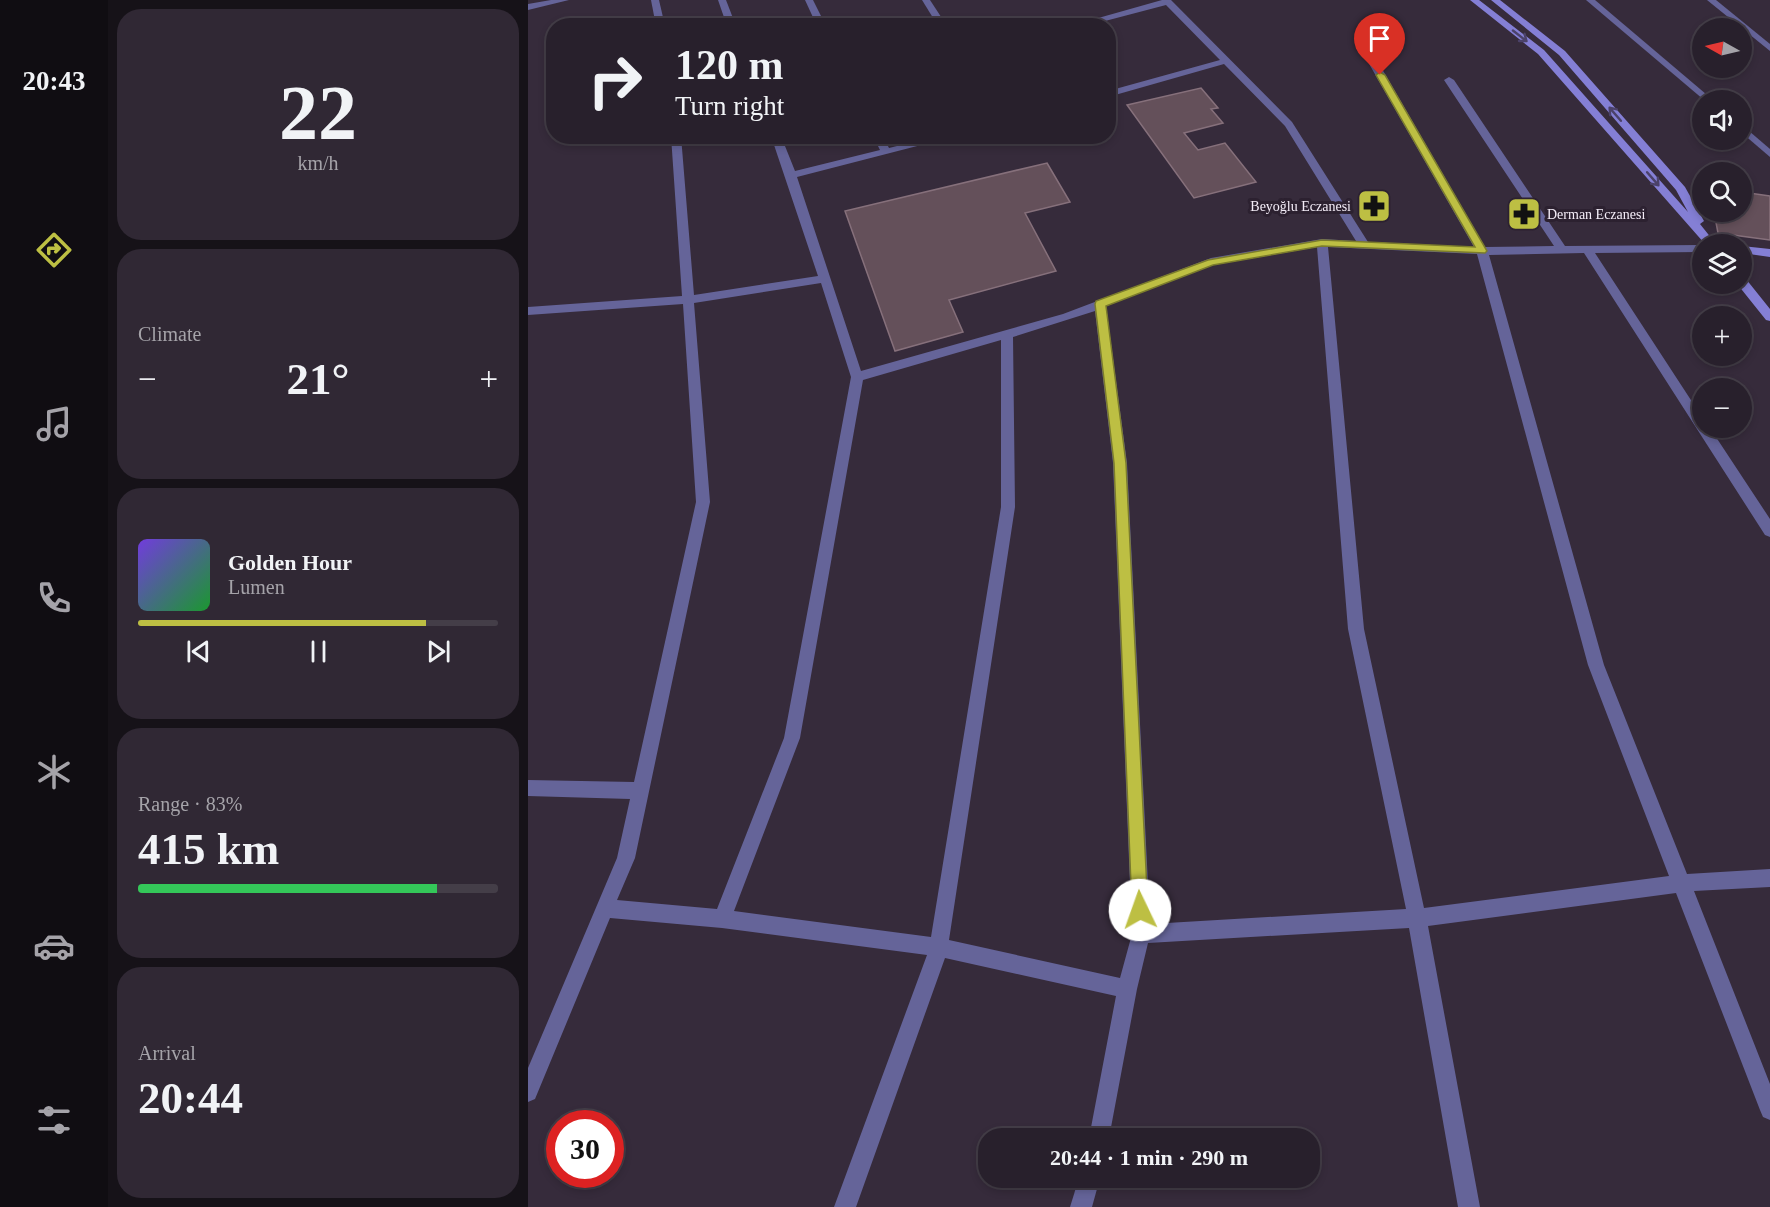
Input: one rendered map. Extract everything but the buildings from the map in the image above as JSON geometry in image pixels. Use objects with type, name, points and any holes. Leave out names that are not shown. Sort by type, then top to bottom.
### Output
[{"type":"main road","points":[[1474,0],[1541,52],[1702,234]]},
{"type":"main road","points":[[1495,0],[1562,53],[1681,189],[1706,234]]},
{"type":"main road","points":[[1752,251],[1770,253]]},
{"type":"main road","points":[[1752,294],[1770,317]]},
{"type":"street","points":[[528,7],[565,0]]},
{"type":"street","points":[[655,0],[659,18]]},
{"type":"street","points":[[722,0],[729,18]]},
{"type":"street","points":[[809,0],[818,18]]},
{"type":"street","points":[[926,0],[938,18]]},
{"type":"street","points":[[1590,0],[1697,90]]},
{"type":"street","points":[[1711,0],[1770,48]]},
{"type":"street","points":[[1104,18],[1167,1],[1289,124],[1364,245]]},
{"type":"street","points":[[1369,55],[1482,251],[1596,665],[1770,1110]]},
{"type":"street","points":[[1116,92],[1225,61]]},
{"type":"street","points":[[1449,80],[1563,251]]},
{"type":"street","points":[[1752,137],[1770,154]]},
{"type":"street","points":[[528,1092],[626,858],[703,502],[677,144]]},
{"type":"street","points":[[722,919],[792,738],[857,376],[779,144]]},
{"type":"street","points":[[882,144],[886,152]]},
{"type":"street","points":[[791,175],[918,144]]},
{"type":"street","points":[[1322,243],[1356,629],[1417,918],[1469,1207]]},
{"type":"street","points":[[857,376],[1067,317],[1211,262],[1322,243],[1482,251],[1692,248]]},
{"type":"street","points":[[1588,251],[1692,410]]},
{"type":"street","points":[[528,311],[688,300],[825,279]]},
{"type":"street","points":[[1100,304],[1120,463],[1141,934],[1127,989],[1101,1128]]},
{"type":"street","points":[[845,1207],[939,947],[1008,507],[1007,335]]},
{"type":"street","points":[[1710,438],[1770,531]]},
{"type":"street","points":[[528,788],[640,791]]},
{"type":"street","points":[[1141,934],[1417,918],[1681,883],[1770,879]]},
{"type":"street","points":[[605,908],[722,919],[939,947],[1127,989]]},
{"type":"street","points":[[1081,1207],[1087,1188]]},
{"type":"place","name":"Beyoğlu Eczanesi","points":[[1374,206]]},
{"type":"place","name":"Derman Eczanesi","points":[[1524,214]]},
{"type":"route","points":[[1140,910],[1120,463],[1100,304],[1211,262],[1322,243],[1482,251],[1380,75]]}]
